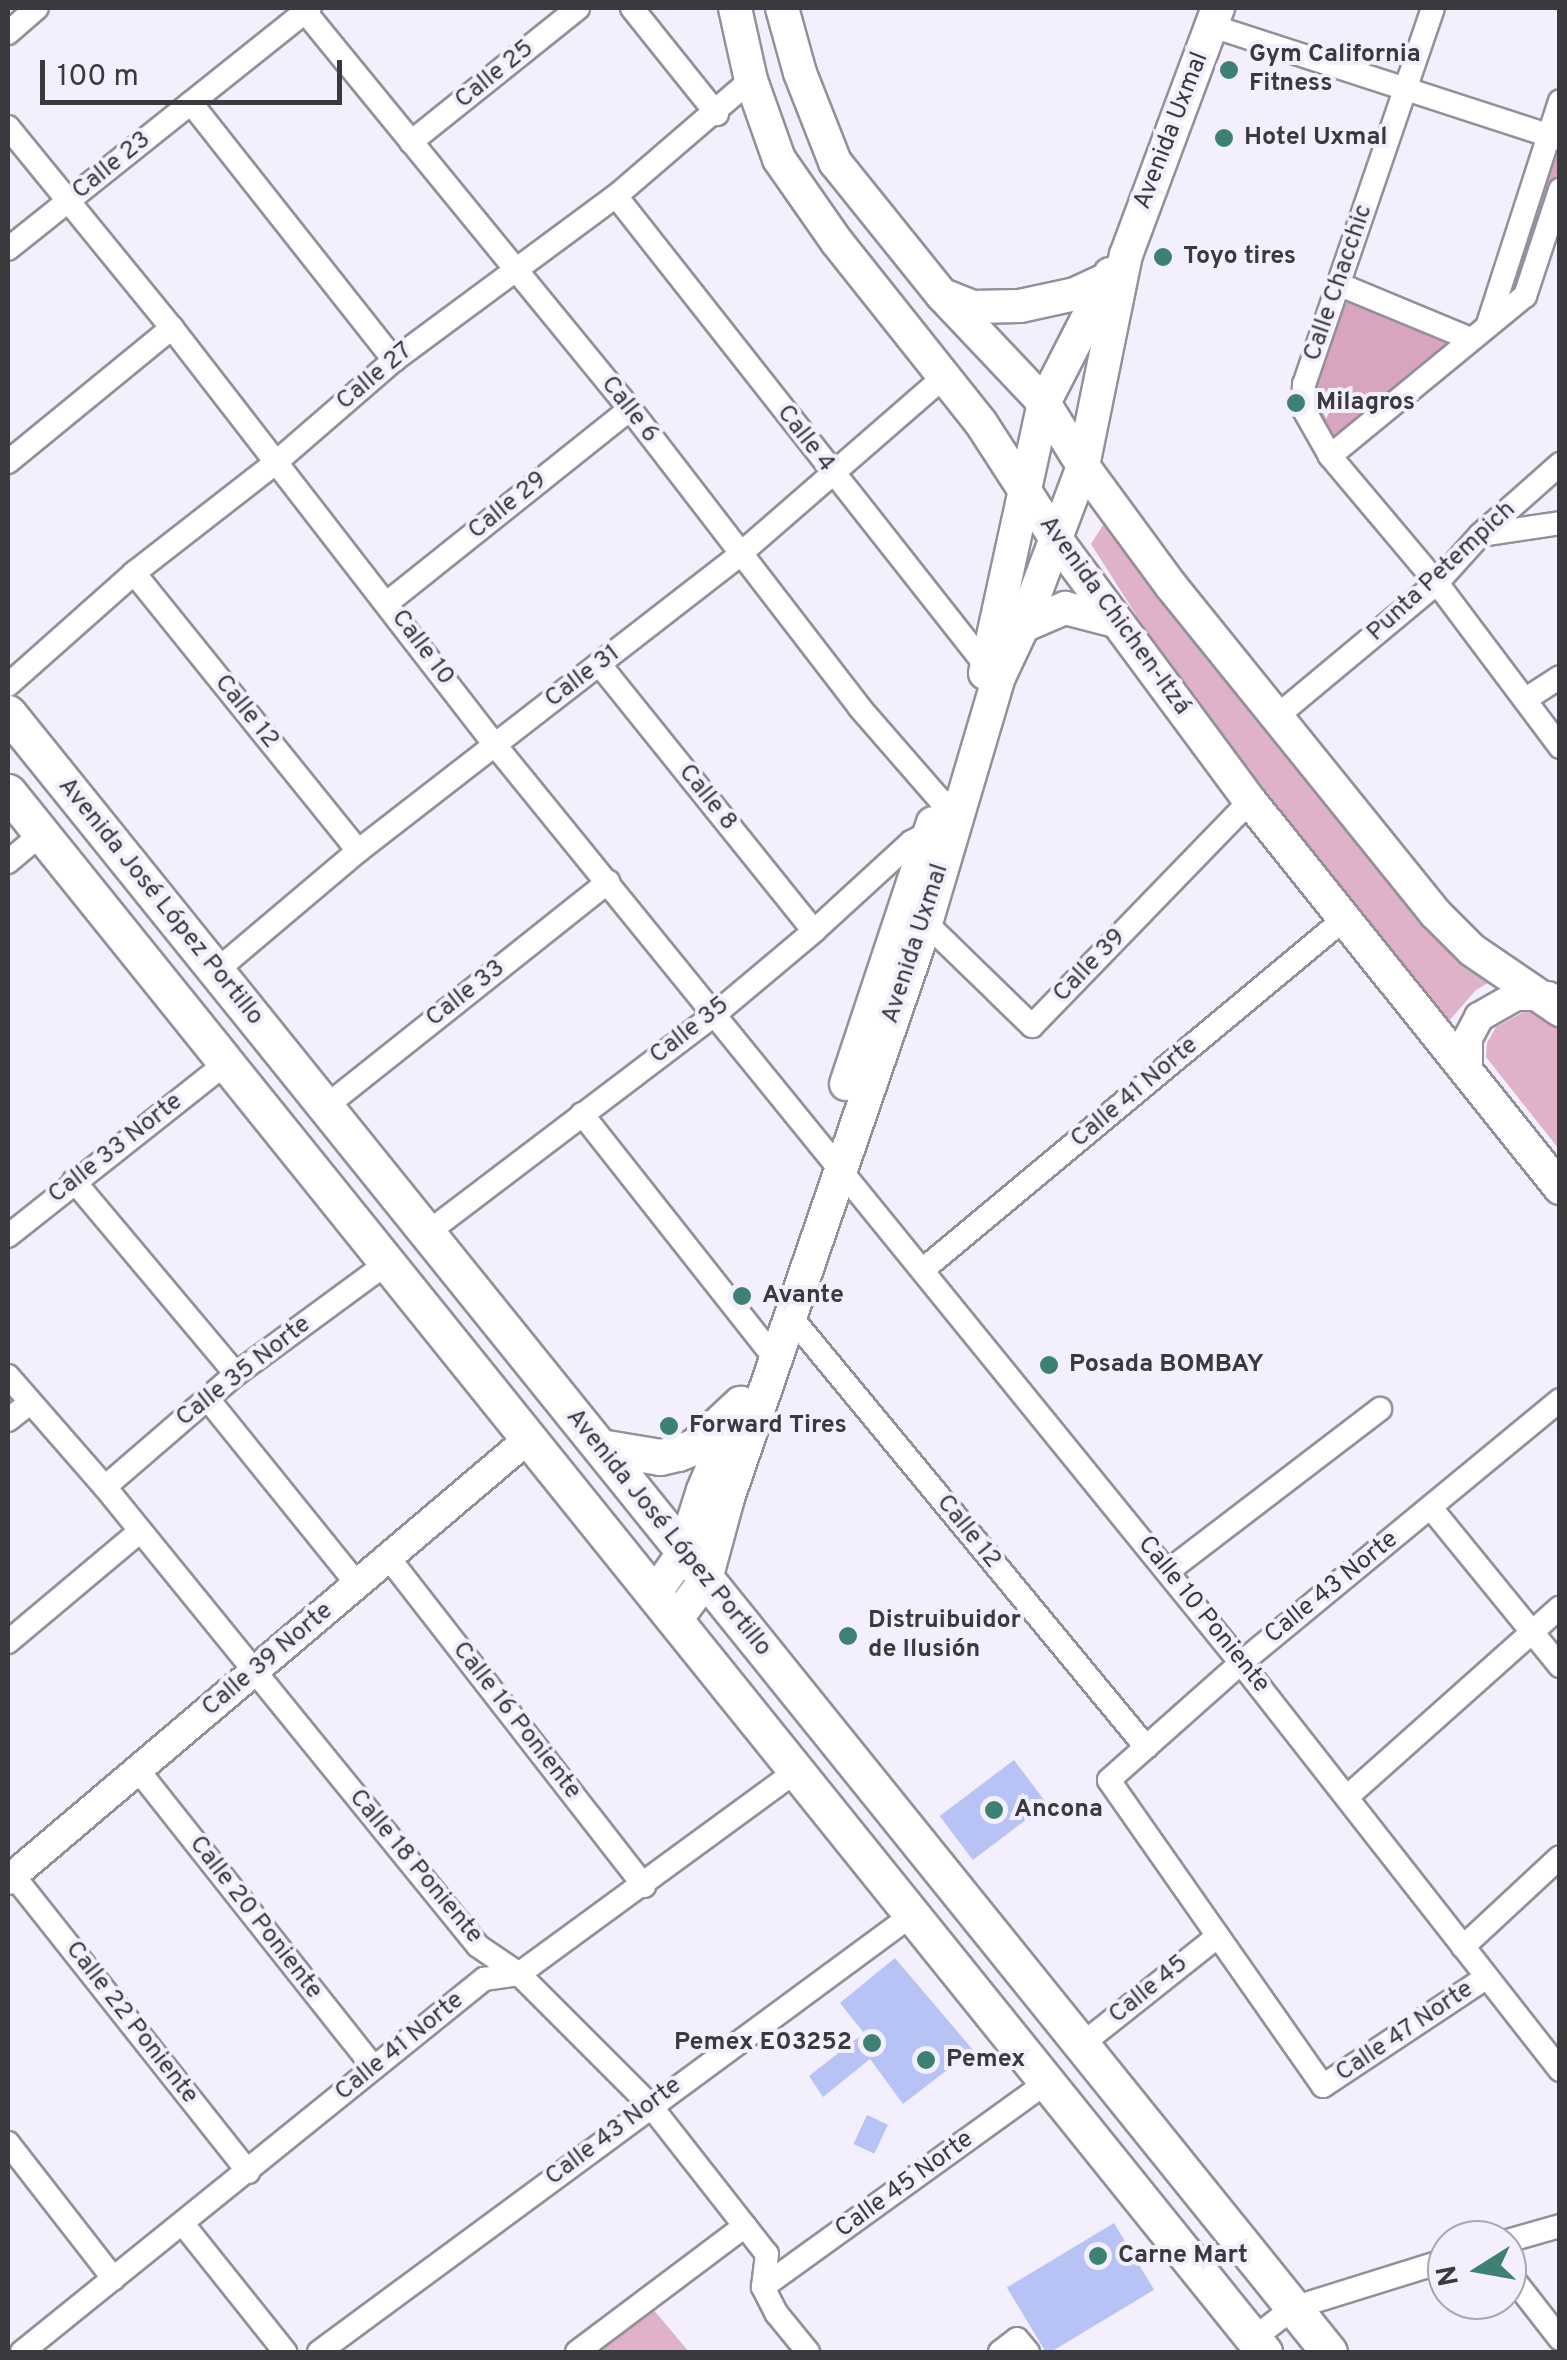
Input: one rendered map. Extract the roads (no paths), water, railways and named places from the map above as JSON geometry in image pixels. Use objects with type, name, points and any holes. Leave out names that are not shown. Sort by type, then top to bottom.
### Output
[{"type":"main road","name":"Avenida Chichen-Itzá","points":[[735,8],[751,80],[779,160],[837,242],[981,423],[1056,540],[1250,800],[1560,1188]]},
{"type":"main road","points":[[782,8],[800,73],[835,162],[942,295],[1044,403],[1083,466],[1276,717],[1435,912],[1472,950],[1552,1000]]},
{"type":"main road","name":"Avenida Uxmal","points":[[664,1608],[694,1566],[728,1498],[768,1351],[993,674],[1044,403],[1116,267],[1215,17]]},
{"type":"main road","points":[[942,295],[972,306],[1020,306],[1075,294],[1116,267]]},
{"type":"main road","name":"Avenida Uxmal","points":[[993,674],[1023,626],[1083,466],[1116,267]]},
{"type":"main road","points":[[1023,626],[1065,608],[1115,621]]},
{"type":"main road","name":"Avenida José López Portillo","points":[[8,713],[1329,2352]]},
{"type":"main road","name":"Avenida José López Portillo","points":[[8,792],[1259,2346]]},
{"type":"main road","name":"Avenida Uxmal","points":[[694,1566],[703,1490],[740,1404],[791,1317],[832,1159],[926,923],[939,839]]},
{"type":"main road","points":[[600,1447],[660,1457],[678,1453],[695,1446],[740,1404]]},
{"type":"main road","points":[[1054,2092],[1170,2206],[1189,2207],[1200,2196]]},
{"type":"street","points":[[8,33],[37,8]]},
{"type":"street","name":"Calle 25","points":[[411,142],[578,8]]},
{"type":"street","points":[[632,8],[716,114]]},
{"type":"street","name":"Calle Chacchic","points":[[1433,8],[1304,384],[1303,408],[1330,456],[1437,583],[1560,747]]},
{"type":"street","name":"Calle 6","points":[[306,9],[513,270],[630,409],[739,555],[949,804]]},
{"type":"street","name":"Calle 23","points":[[8,249],[306,9]]},
{"type":"street","points":[[1215,17],[1554,137]]},
{"type":"street","name":"Calle 27","points":[[8,686],[134,573],[274,464],[394,360],[616,196],[751,80]]},
{"type":"street","points":[[1480,331],[1554,137],[1560,101]]},
{"type":"street","points":[[190,103],[394,360]]},
{"type":"street","name":"Calle 10","points":[[8,127],[172,328],[495,745],[832,1159]]},
{"type":"street","points":[[1330,456],[1524,296],[1560,190]]},
{"type":"street","name":"Calle 4","points":[[616,196],[993,674]]},
{"type":"street","points":[[1338,284],[1480,331]]},
{"type":"street","points":[[8,462],[172,328]]},
{"type":"street","name":"Calle 31","points":[[216,971],[358,850],[739,555],[944,377]]},
{"type":"street","name":"Calle 29","points":[[387,603],[630,409]]},
{"type":"street","name":"Punta Petempich","points":[[1276,717],[1437,583],[1480,535],[1560,464]]},
{"type":"street","points":[[1480,535],[1560,523]]},
{"type":"street","name":"Calle 12","points":[[134,573],[358,850]]},
{"type":"street","name":"Calle 8","points":[[600,664],[814,931]]},
{"type":"street","points":[[1526,699],[1560,677]]},
{"type":"street","name":"Calle 39","points":[[926,923],[1032,1026],[1250,800]]},
{"type":"street","points":[[8,862],[42,834]]},
{"type":"street","name":"Calle 35","points":[[427,1234],[714,1015],[911,842],[939,839]]},
{"type":"street","name":"Calle 33","points":[[325,1106],[608,882]]},
{"type":"street","name":"Calle 41 Norte","points":[[925,1268],[1344,919]]},
{"type":"street","points":[[1468,1071],[1468,1038],[1479,1017],[1516,996],[1552,1000]]},
{"type":"street","name":"Calle 33 Norte","points":[[8,1236],[226,1063]]},
{"type":"street","points":[[582,1114],[768,1351]]},
{"type":"street","name":"Calle 10 Poniente","points":[[832,1159],[925,1268],[1558,2063]]},
{"type":"street","points":[[74,1182],[236,1374]]},
{"type":"street","name":"Calle 35 Norte","points":[[105,1487],[236,1374],[387,1264]]},
{"type":"street","name":"Calle 12","points":[[791,1317],[1146,1747]]},
{"type":"street","name":"Calle 18 Poniente","points":[[8,1376],[105,1487],[478,1946],[519,1974],[650,2105],[767,2254],[762,2287],[801,2345]]},
{"type":"street","points":[[207,1398],[357,1584]]},
{"type":"street","name":"Calle 43 Norte","points":[[1218,1936],[1109,1780],[1241,1663],[1560,1400]]},
{"type":"street","points":[[8,1420],[30,1402]]},
{"type":"street","points":[[1168,1571],[1380,1409]]},
{"type":"street","name":"Calle 39 Norte","points":[[10,1877],[528,1439]]},
{"type":"street","points":[[1431,1508],[1560,1666]]},
{"type":"street","points":[[8,1642],[140,1532]]},
{"type":"street","name":"Calle 16 Poniente","points":[[388,1557],[644,1886]]},
{"type":"street","points":[[1347,1798],[1560,1607]]},
{"type":"street","name":"Calle 20 Poniente","points":[[138,1770],[373,2066]]},
{"type":"street","name":"Calle 41 Norte","points":[[22,2352],[484,1979],[519,1974],[796,1771]]},
{"type":"street","name":"Calle 47 Norte","points":[[1463,1947],[1560,1857]]},
{"type":"street","name":"Calle 22 Poniente","points":[[10,1877],[248,2172]]},
{"type":"street","name":"Calle 43 Norte","points":[[318,2352],[912,1916]]},
{"type":"street","name":"Calle 45","points":[[1081,2044],[1218,1936]]},
{"type":"street","name":"Calle 47 Norte","points":[[1218,1936],[1323,2086],[1487,1977]]},
{"type":"street","name":"Calle 45 Norte","points":[[762,2287],[1054,2092]]},
{"type":"street","points":[[8,2143],[114,2279]]},
{"type":"street","points":[[183,2224],[284,2352]]},
{"type":"street","points":[[577,2352],[744,2226]]},
{"type":"street","points":[[1527,2236],[1560,2226]]},
{"type":"street","points":[[1259,2346],[1293,2308],[1427,2266]]},
{"type":"street","points":[[1527,2296],[1560,2338]]},
{"type":"street","points":[[774,2352],[801,2345]]},
{"type":"place","name":"Gym California Fitness","points":[[1229,70]]},
{"type":"place","name":"Hotel Uxmal","points":[[1224,138]]},
{"type":"place","name":"Toyo tires","points":[[1163,257]]},
{"type":"place","name":"Milagros","points":[[1296,403]]},
{"type":"place","name":"Avante","points":[[742,1296]]},
{"type":"place","name":"Posada BOMBAY","points":[[1049,1365]]},
{"type":"place","name":"Forward Tires","points":[[669,1426]]},
{"type":"place","name":"Distruibuidor de Ilusión","points":[[848,1636]]},
{"type":"place","name":"Ancona","points":[[994,1810]]},
{"type":"place","name":"Pemex E03252","points":[[872,2043]]},
{"type":"place","name":"Pemex","points":[[926,2060]]},
{"type":"place","name":"Carne Mart","points":[[1098,2256]]}]
